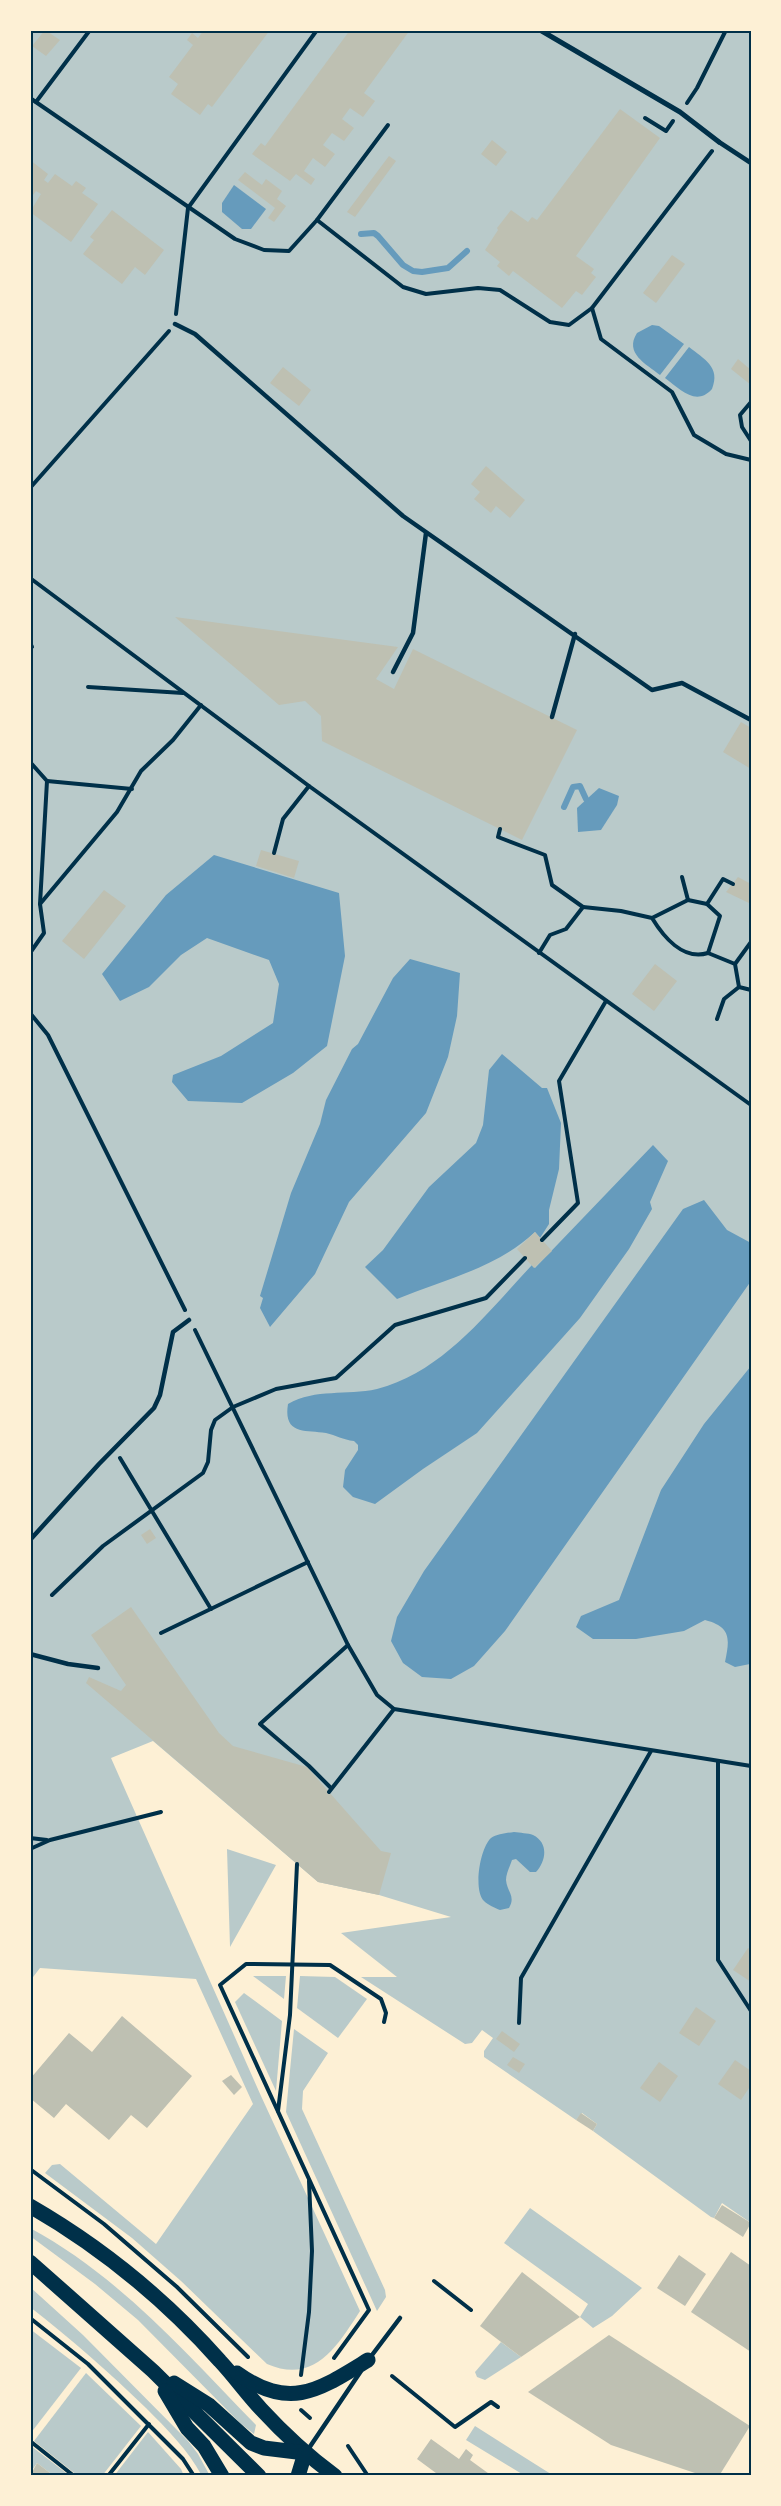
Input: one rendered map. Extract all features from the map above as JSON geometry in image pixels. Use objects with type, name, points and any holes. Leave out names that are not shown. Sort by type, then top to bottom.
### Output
[{"type":"main road","points":[[30,2206],[120,2266],[162,2302],[220,2361],[259,2407],[305,2453],[335,2476]]},
{"type":"main road","points":[[30,2262],[153,2371],[259,2476]]},
{"type":"main road","points":[[220,2361],[257,2387],[269,2391],[292,2393],[328,2384],[368,2360]]},
{"type":"main road","points":[[153,2371],[209,2405],[250,2444],[305,2453]]},
{"type":"main road","points":[[153,2371],[187,2428],[204,2446],[222,2476]]},
{"type":"main road","points":[[298,2476],[305,2453]]},
{"type":"street","points":[[540,30],[682,110],[719,142]]},
{"type":"lane","points":[[719,142],[751,163]]},
{"type":"lane","points":[[175,324],[195,334],[403,516],[652,690],[682,683],[751,720]]},
{"type":"lane","points":[[393,672],[413,633],[426,533]]},
{"type":"lane","points":[[552,717],[575,634]]},
{"type":"lane","points":[[30,1540],[154,1408],[160,1395],[173,1332],[189,1320]]},
{"type":"lane","points":[[30,1654],[68,1664],[98,1668]]},
{"type":"lane","points":[[305,2453],[368,2360],[400,2318]]},
{"type":"path","points":[[36,102],[90,30]]},
{"type":"path","points":[[30,488],[175,324],[188,208],[317,30]]},
{"type":"path","points":[[645,118],[666,132],[697,88],[703,71],[726,30]]},
{"type":"path","points":[[30,98],[235,239],[264,250],[289,251],[317,220],[388,125]]},
{"type":"path","points":[[317,220],[403,287],[426,294],[478,288],[500,290],[550,322],[569,325],[592,308],[719,142]]},
{"type":"path","points":[[592,308],[601,339],[672,392],[694,435],[726,454],[751,460]]},
{"type":"path","points":[[751,402],[740,416],[742,428],[751,441]]},
{"type":"path","points":[[30,579],[309,786],[751,1105]]},
{"type":"path","points":[[88,687],[185,693]]},
{"type":"path","points":[[40,904],[117,812],[141,771],[173,740],[201,705]]},
{"type":"path","points":[[30,762],[47,781],[132,789]]},
{"type":"path","points":[[30,953],[44,933],[40,904],[47,781]]},
{"type":"path","points":[[274,854],[283,819],[309,786]]},
{"type":"path","points":[[500,829],[498,837],[544,855],[552,885],[583,908],[621,910],[652,918],[688,900],[707,904],[720,916],[708,952]]},
{"type":"path","points":[[682,877],[688,900]]},
{"type":"path","points":[[707,904],[723,879],[733,884]]},
{"type":"path","points":[[539,953],[550,935],[566,929],[583,908]]},
{"type":"path","points":[[652,918],[663,936],[672,944],[689,952],[704,954],[708,952],[735,964]]},
{"type":"path","points":[[739,987],[735,964],[751,942]]},
{"type":"path","points":[[739,987],[751,990]]},
{"type":"path","points":[[717,1019],[724,999],[739,987]]},
{"type":"path","points":[[542,1240],[578,1203],[559,1081],[607,1001]]},
{"type":"path","points":[[30,1013],[48,1035],[233,1407],[348,1645],[377,1695],[394,1709],[751,1766]]},
{"type":"path","points":[[52,1595],[103,1546],[153,1512],[203,1473],[208,1462],[211,1430],[215,1420],[233,1407],[276,1389],[336,1378],[395,1325],[486,1298],[525,1258]]},
{"type":"path","points":[[115,1449],[211,1609]]},
{"type":"path","points":[[161,1633],[308,1562]]},
{"type":"path","points":[[348,1645],[260,1724],[309,1766],[330,1790],[394,1709]]},
{"type":"path","points":[[519,2023],[521,1978],[651,1751]]},
{"type":"path","points":[[718,1761],[718,1960],[751,2011]]},
{"type":"path","points":[[30,1849],[50,1840],[161,1812]]},
{"type":"path","points":[[30,1838],[50,1840]]},
{"type":"path","points":[[278,2112],[294,1964],[297,1864]]},
{"type":"path","points":[[332,2360],[369,2310],[220,1985],[246,1964],[330,1965],[381,1999],[386,2013],[384,2022]]},
{"type":"path","points":[[301,2375],[309,2313],[312,2252],[309,2179]]},
{"type":"path","points":[[434,2281],[471,2310]]},
{"type":"path","points":[[30,2318],[88,2364],[183,2459],[194,2476]]},
{"type":"path","points":[[290,2377],[308,2373]]},
{"type":"path","points":[[392,2376],[455,2427],[491,2402],[498,2408]]},
{"type":"path","points":[[108,2476],[149,2424]]},
{"type":"path","points":[[30,2441],[74,2476]]},
{"type":"path","points":[[348,2446],[368,2476]]},
{"type":"shaded area","points":[[30,30],[751,30],[751,2223],[722,2203],[714,2218],[711,2217],[593,2131],[597,2124],[582,2113],[576,2120],[484,2057],[484,2051],[493,2038],[482,2030],[472,2043],[465,2044],[361,1977],[397,1977],[341,1933],[451,1917],[379,1895],[318,1882],[153,1741],[111,1758],[261,2096],[360,2311],[334,2348],[312,2365],[299,2369],[284,2369],[267,2364],[181,2281],[132,2238],[45,2173],[52,2165],[60,2164],[156,2244],[253,2104],[196,1979],[40,1968],[30,1981]]},
{"type":"shaded area","points":[[227,1849],[276,1865],[230,1947]]},
{"type":"shaded area","points":[[253,1976],[286,1976],[284,1999]]},
{"type":"shaded area","points":[[300,1976],[335,1977],[367,1999],[338,2038],[297,2008]]},
{"type":"shaded area","points":[[244,1993],[282,2021],[276,2091],[235,2002]]},
{"type":"shaded area","points":[[294,2029],[328,2053],[303,2091],[302,2109],[385,2290],[386,2297],[377,2311],[286,2112]]},
{"type":"shaded area","points":[[530,2208],[642,2288],[612,2316],[593,2328],[580,2317],[588,2304],[504,2243]]},
{"type":"shaded area","points":[[30,2228],[93,2269],[150,2317],[256,2425],[254,2434],[240,2423],[138,2320],[95,2284],[30,2236]]},
{"type":"shaded area","points":[[30,2287],[83,2335],[188,2441],[210,2476],[202,2476],[177,2440],[132,2395],[90,2356],[30,2307]]},
{"type":"shaded area","points":[[30,2329],[81,2368],[30,2434]]},
{"type":"shaded area","points":[[501,2342],[521,2357],[485,2380],[477,2377],[475,2372]]},
{"type":"shaded area","points":[[86,2373],[141,2426],[102,2476],[78,2476],[34,2441]]},
{"type":"shaded area","points":[[475,2426],[554,2476],[521,2476],[522,2474],[466,2440]]},
{"type":"shaded area","points":[[148,2432],[181,2469],[184,2476],[114,2476]]},
{"type":"shaded area","points":[[31,2446],[70,2476],[54,2476],[37,2463],[30,2473]]},
{"type":"water","points":[[234,185],[266,209],[251,229],[242,229],[222,212],[222,203]]},
{"type":"water","points":[[652,325],[659,326],[684,344],[660,375],[638,357],[633,346],[637,333]]},
{"type":"water","points":[[689,347],[713,369],[712,389],[700,396],[682,391],[665,378]]},
{"type":"water","points":[[599,788],[619,796],[617,805],[601,830],[578,832],[577,808]]},
{"type":"water","points":[[214,855],[339,893],[345,956],[327,1046],[293,1073],[242,1103],[188,1101],[172,1082],[173,1075],[221,1056],[273,1023],[279,984],[269,960],[207,938],[181,955],[149,987],[120,1001],[102,974],[166,895]]},
{"type":"water","points":[[410,959],[460,973],[457,1016],[448,1057],[426,1113],[349,1202],[315,1274],[270,1327],[260,1308],[263,1298],[260,1296],[291,1193],[320,1124],[326,1100],[393,978]]},
{"type":"water","points":[[502,1054],[542,1088],[547,1088],[561,1123],[559,1169],[549,1210],[549,1224],[540,1238],[535,1232],[520,1245],[486,1264],[397,1299],[365,1267],[383,1250],[429,1187],[476,1143],[483,1125],[489,1070]]},
{"type":"water","points":[[653,1145],[668,1161],[650,1202],[652,1209],[629,1249],[580,1318],[477,1433],[375,1504],[353,1497],[343,1487],[345,1470],[358,1450],[358,1445],[354,1441],[330,1434],[297,1429],[289,1421],[288,1404],[320,1394],[377,1389],[401,1381],[443,1355],[481,1321],[532,1265],[535,1268]]},
{"type":"water","points":[[704,1200],[727,1230],[751,1243],[751,1281],[505,1631],[474,1666],[451,1679],[422,1677],[403,1663],[391,1641],[397,1617],[424,1571],[683,1209]]},
{"type":"water","points":[[751,1366],[750,1664],[735,1667],[725,1662],[728,1646],[727,1635],[720,1626],[705,1620],[684,1631],[636,1639],[593,1639],[576,1627],[581,1616],[619,1600],[661,1490],[704,1424]]},
{"type":"water","points":[[514,1832],[531,1834],[538,1838],[544,1847],[544,1858],[536,1872],[530,1872],[516,1859],[512,1860],[506,1880],[512,1900],[509,1908],[500,1910],[484,1901],[481,1896],[479,1869],[487,1843],[491,1838]]},
{"type":"building","points":[[45,30],[60,40],[46,56],[32,46]]},
{"type":"building","points":[[204,30],[270,30],[212,107],[208,104],[200,115],[171,94],[178,84],[169,77],[193,45],[187,40],[192,33],[198,38]]},
{"type":"building","points":[[350,30],[410,30],[364,93],[375,101],[363,117],[350,108],[342,119],[354,128],[344,141],[332,133],[323,145],[335,154],[325,167],[313,158],[304,171],[315,179],[311,185],[296,174],[290,181],[252,154],[261,143],[265,146]]},
{"type":"building","points":[[620,109],[660,138],[576,256],[594,269],[591,273],[596,277],[582,295],[576,291],[562,308],[513,271],[509,276],[497,266],[500,262],[485,250],[498,230],[497,228],[511,210],[528,222],[532,217],[537,220]]},
{"type":"building","points":[[492,140],[507,152],[496,166],[481,154]]},
{"type":"building","points":[[389,156],[396,161],[355,217],[347,212]]},
{"type":"building","points":[[30,160],[48,174],[44,180],[48,183],[55,174],[72,186],[76,181],[86,188],[82,193],[98,204],[71,242],[30,212],[41,194],[36,191],[30,199]]},
{"type":"building","points":[[245,172],[262,185],[266,179],[282,191],[277,199],[286,206],[274,222],[268,218],[275,208],[238,180]]},
{"type":"building","points":[[112,210],[164,250],[145,275],[135,267],[122,284],[83,254],[94,240],[90,237]]},
{"type":"building","points":[[672,255],[685,264],[656,303],[643,293]]},
{"type":"building","points":[[738,359],[751,370],[751,385],[731,369]]},
{"type":"building","points":[[283,367],[311,390],[299,406],[270,383]]},
{"type":"building","points":[[486,466],[525,500],[510,518],[496,506],[491,513],[474,499],[480,492],[471,484]]},
{"type":"building","points":[[175,617],[398,647],[376,679],[394,689],[413,649],[577,730],[522,840],[322,741],[321,716],[305,701],[279,705]]},
{"type":"building","points":[[741,722],[751,728],[751,769],[723,752]]},
{"type":"building","points":[[261,850],[299,861],[294,878],[256,866]]},
{"type":"building","points":[[738,877],[751,884],[751,904],[726,892]]},
{"type":"building","points":[[104,890],[126,906],[84,959],[62,941]]},
{"type":"building","points":[[655,964],[677,981],[654,1011],[632,994]]},
{"type":"building","points":[[535,1232],[552,1251],[534,1268],[517,1249]]},
{"type":"building","points":[[150,1529],[156,1538],[147,1544],[141,1535]]},
{"type":"building","points":[[131,1607],[219,1733],[233,1746],[307,1767],[381,1851],[391,1853],[379,1895],[318,1882],[86,1683],[89,1677],[121,1691],[126,1685],[91,1635]]},
{"type":"building","points":[[748,1948],[751,1950],[751,1982],[733,1970]]},
{"type":"building","points":[[696,2007],[716,2021],[699,2046],[679,2033]]},
{"type":"building","points":[[122,2016],[192,2076],[147,2128],[131,2115],[109,2140],[66,2104],[54,2118],[30,2098],[30,2079],[69,2033],[92,2052]]},
{"type":"building","points":[[502,2031],[520,2044],[514,2052],[496,2039]]},
{"type":"building","points":[[513,2057],[525,2064],[519,2073],[507,2065]]},
{"type":"building","points":[[735,2060],[751,2071],[751,2085],[741,2100],[718,2084]]},
{"type":"building","points":[[659,2062],[678,2076],[660,2102],[640,2088]]},
{"type":"building","points":[[231,2075],[242,2087],[234,2095],[222,2081]]},
{"type":"building","points":[[581,2113],[597,2124],[593,2131],[576,2120]]},
{"type":"building","points":[[722,2205],[751,2223],[743,2237],[714,2218]]},
{"type":"building","points":[[731,2252],[751,2266],[751,2352],[691,2312]]},
{"type":"building","points":[[679,2255],[706,2274],[685,2306],[657,2288]]},
{"type":"building","points":[[522,2272],[580,2317],[521,2357],[480,2326]]},
{"type":"building","points":[[609,2335],[750,2426],[719,2476],[704,2476],[611,2445],[528,2392]]},
{"type":"building","points":[[431,2439],[459,2459],[466,2449],[473,2455],[470,2460],[492,2476],[440,2476],[417,2459]]},
{"type":"building","points":[[37,2463],[54,2476],[30,2476]]},
{"type":"waterway","points":[[361,234],[374,233],[403,265],[413,271],[448,268],[467,251]]},
{"type":"waterway","points":[[564,807],[573,787],[580,786],[586,799]]}]
